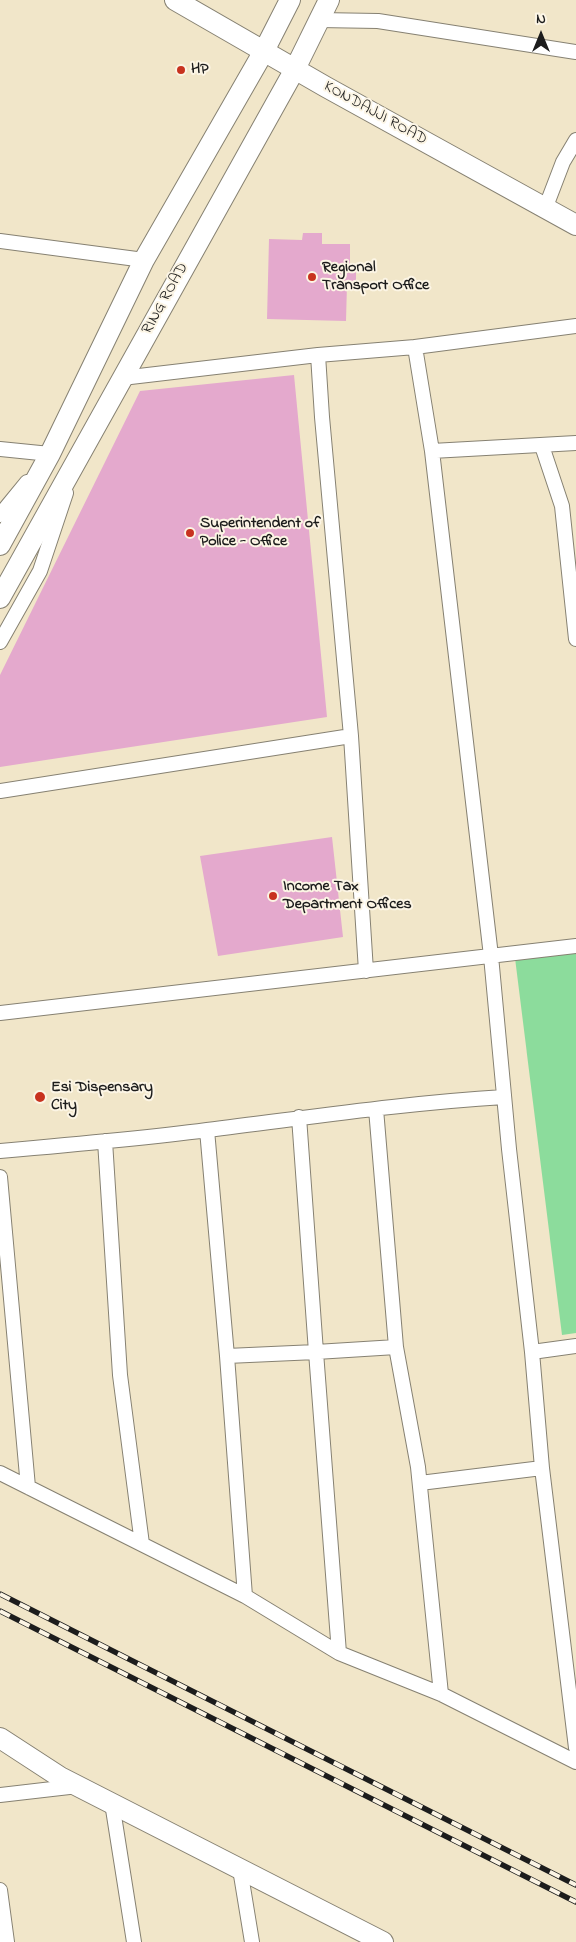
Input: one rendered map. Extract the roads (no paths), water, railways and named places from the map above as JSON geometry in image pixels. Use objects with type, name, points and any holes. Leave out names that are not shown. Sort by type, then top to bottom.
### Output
[{"type":"main road","name":"KONDAJJI ROAD","points":[[176,0],[295,69],[576,225]]},
{"type":"main road","points":[[0,545],[50,454],[144,260],[264,51],[290,0]]},
{"type":"main road","name":"RING ROAD","points":[[0,598],[295,69],[329,0]]},
{"type":"main road","points":[[0,1738],[60,1776],[378,1941]]},
{"type":"street","points":[[319,20],[378,21],[576,52]]},
{"type":"street","points":[[545,209],[563,162],[576,140]]},
{"type":"street","points":[[0,241],[144,260]]},
{"type":"street","points":[[122,378],[318,355],[414,347],[576,326]]},
{"type":"street","points":[[414,347],[432,451],[491,956],[504,1097],[532,1352],[542,1468],[576,1748]]},
{"type":"street","points":[[318,355],[351,736],[366,970]]},
{"type":"street","points":[[432,451],[576,443]]},
{"type":"street","points":[[542,446],[562,506],[576,640]]},
{"type":"street","points":[[0,449],[50,454]]},
{"type":"street","points":[[0,515],[50,454]]},
{"type":"street","points":[[0,642],[40,572],[77,459]]},
{"type":"street","points":[[0,791],[351,736]]},
{"type":"street","points":[[0,1013],[576,946]]},
{"type":"street","points":[[0,1152],[207,1130],[376,1108],[504,1097]]},
{"type":"street","points":[[376,1108],[396,1347],[420,1483],[442,1694]]},
{"type":"street","points":[[298,1117],[339,1653]]},
{"type":"street","points":[[207,1130],[227,1356],[245,1596]]},
{"type":"street","points":[[105,1141],[120,1375],[142,1544]]},
{"type":"street","points":[[0,1177],[28,1487]]},
{"type":"street","points":[[532,1352],[576,1346]]},
{"type":"street","points":[[227,1356],[396,1347]]},
{"type":"street","points":[[420,1483],[542,1468]]},
{"type":"street","points":[[0,1473],[245,1596],[339,1653],[442,1694],[576,1762]]},
{"type":"street","points":[[0,1796],[79,1786]]},
{"type":"street","points":[[112,1803],[134,1942]]},
{"type":"street","points":[[240,1869],[252,1942]]},
{"type":"street","points":[[0,1890],[7,1942]]},
{"type":"railway","points":[[0,1594],[576,1885]]},
{"type":"railway","points":[[0,1611],[576,1902]]},
{"type":"place","name":"HP","points":[[181,70]]},
{"type":"place","name":"Regional Transport Office","points":[[312,277]]},
{"type":"place","name":"Superintendent of Police - Office","points":[[190,533]]},
{"type":"place","name":"Income Tax Department Offices","points":[[273,896]]},
{"type":"place","name":"Esi Dispensary City","points":[[40,1097]]}]
